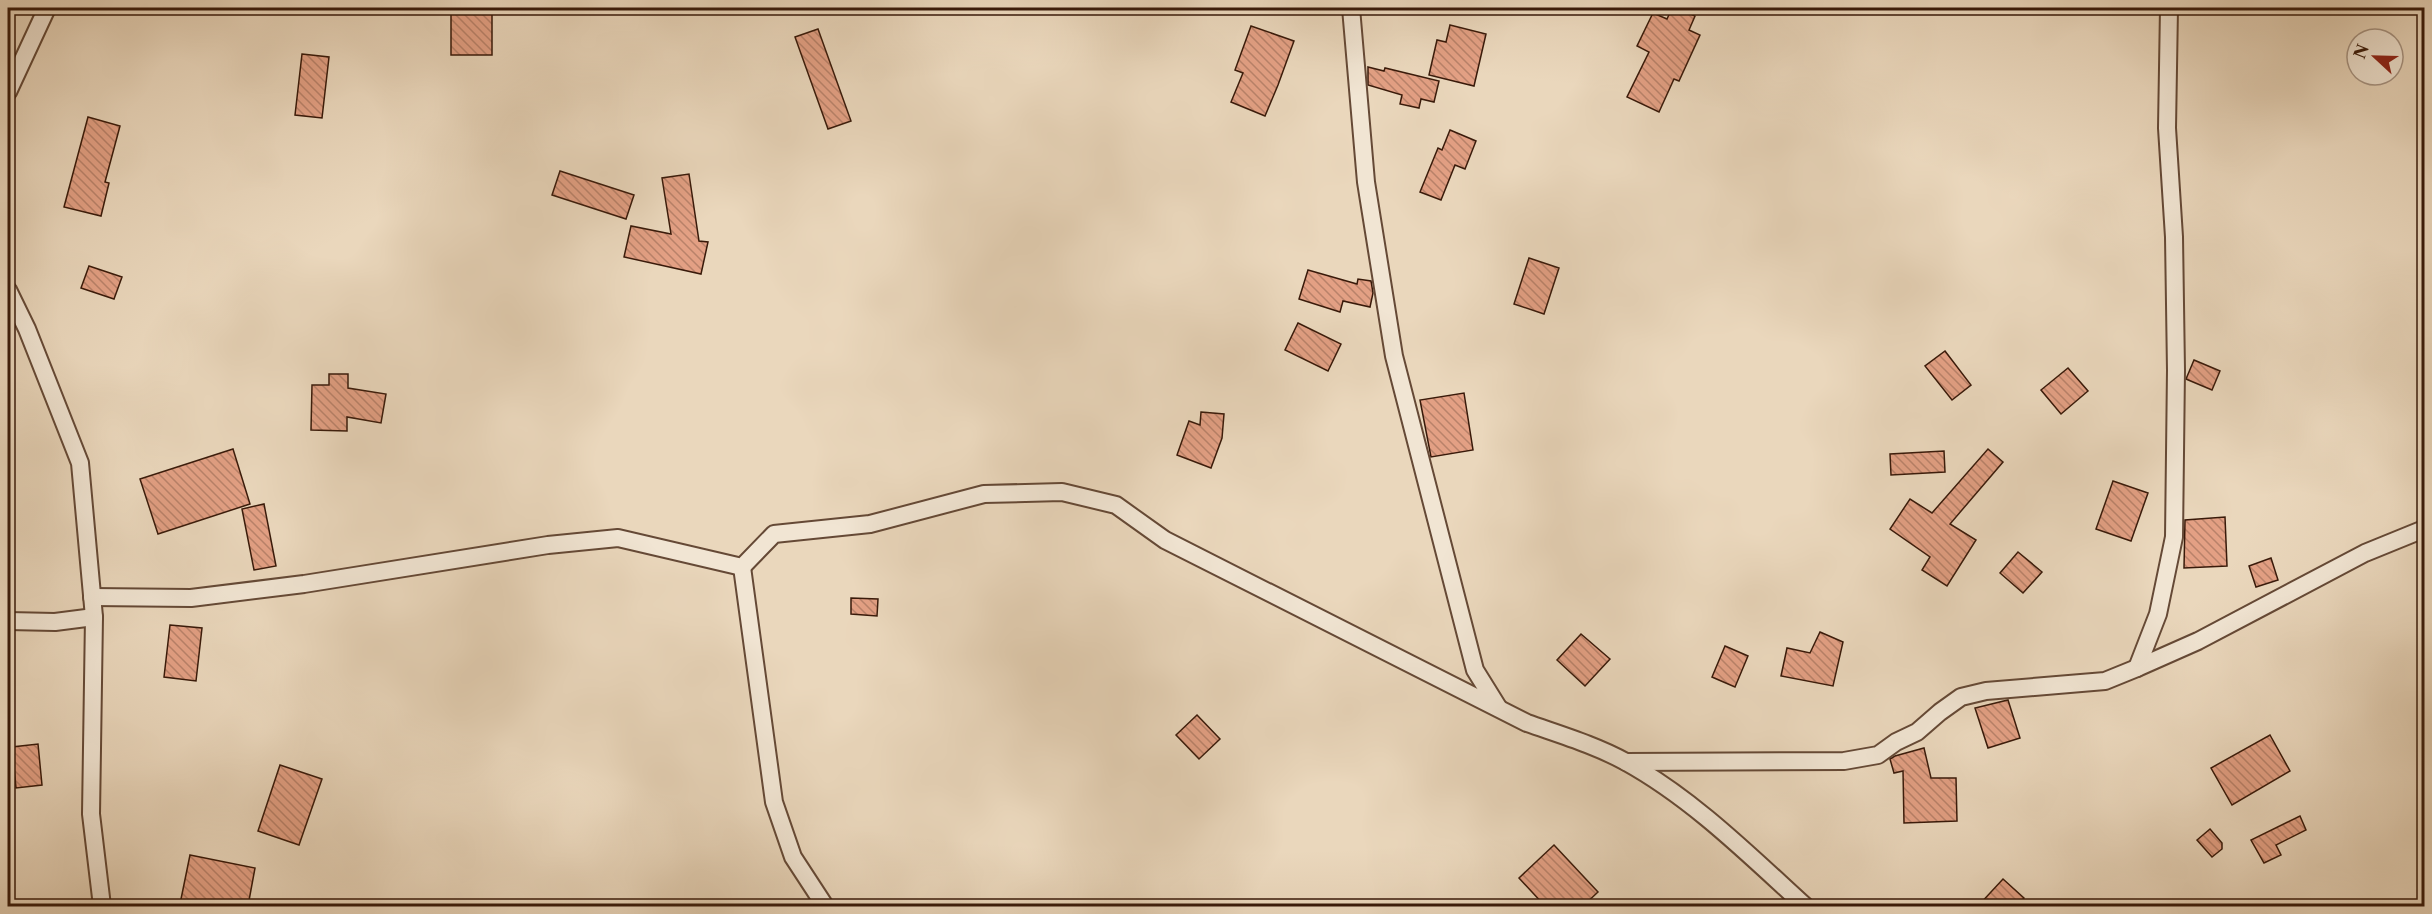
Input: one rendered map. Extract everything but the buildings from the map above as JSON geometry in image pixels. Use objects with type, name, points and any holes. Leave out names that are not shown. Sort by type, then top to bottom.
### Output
[{"type":"street","points":[[8,92],[47,8]]},
{"type":"street","points":[[1351,8],[1366,182],[1394,356],[1475,670],[1499,708]]},
{"type":"street","points":[[2137,668],[2158,614],[2174,537],[2176,370],[2174,237],[2167,128],[2169,8]]},
{"type":"street","points":[[8,290],[27,329],[80,463],[94,617],[91,814],[102,906]]},
{"type":"street","points":[[742,567],[774,534],[870,524],[984,494],[1062,492],[1116,506],[1165,540],[1527,723],[1590,744],[1655,779],[1698,811],[1804,906]]},
{"type":"street","points":[[1625,762],[1844,761],[1878,755],[1896,742],[1917,732],[1940,711],[1961,697],[1986,691],[2104,681],[2199,641],[2365,553],[2424,529]]},
{"type":"street","points":[[92,597],[191,598],[304,584],[548,546],[618,538],[742,567]]},
{"type":"street","points":[[742,567],[774,802],[793,857],[825,906]]},
{"type":"street","points":[[8,621],[55,622],[94,617]]}]
